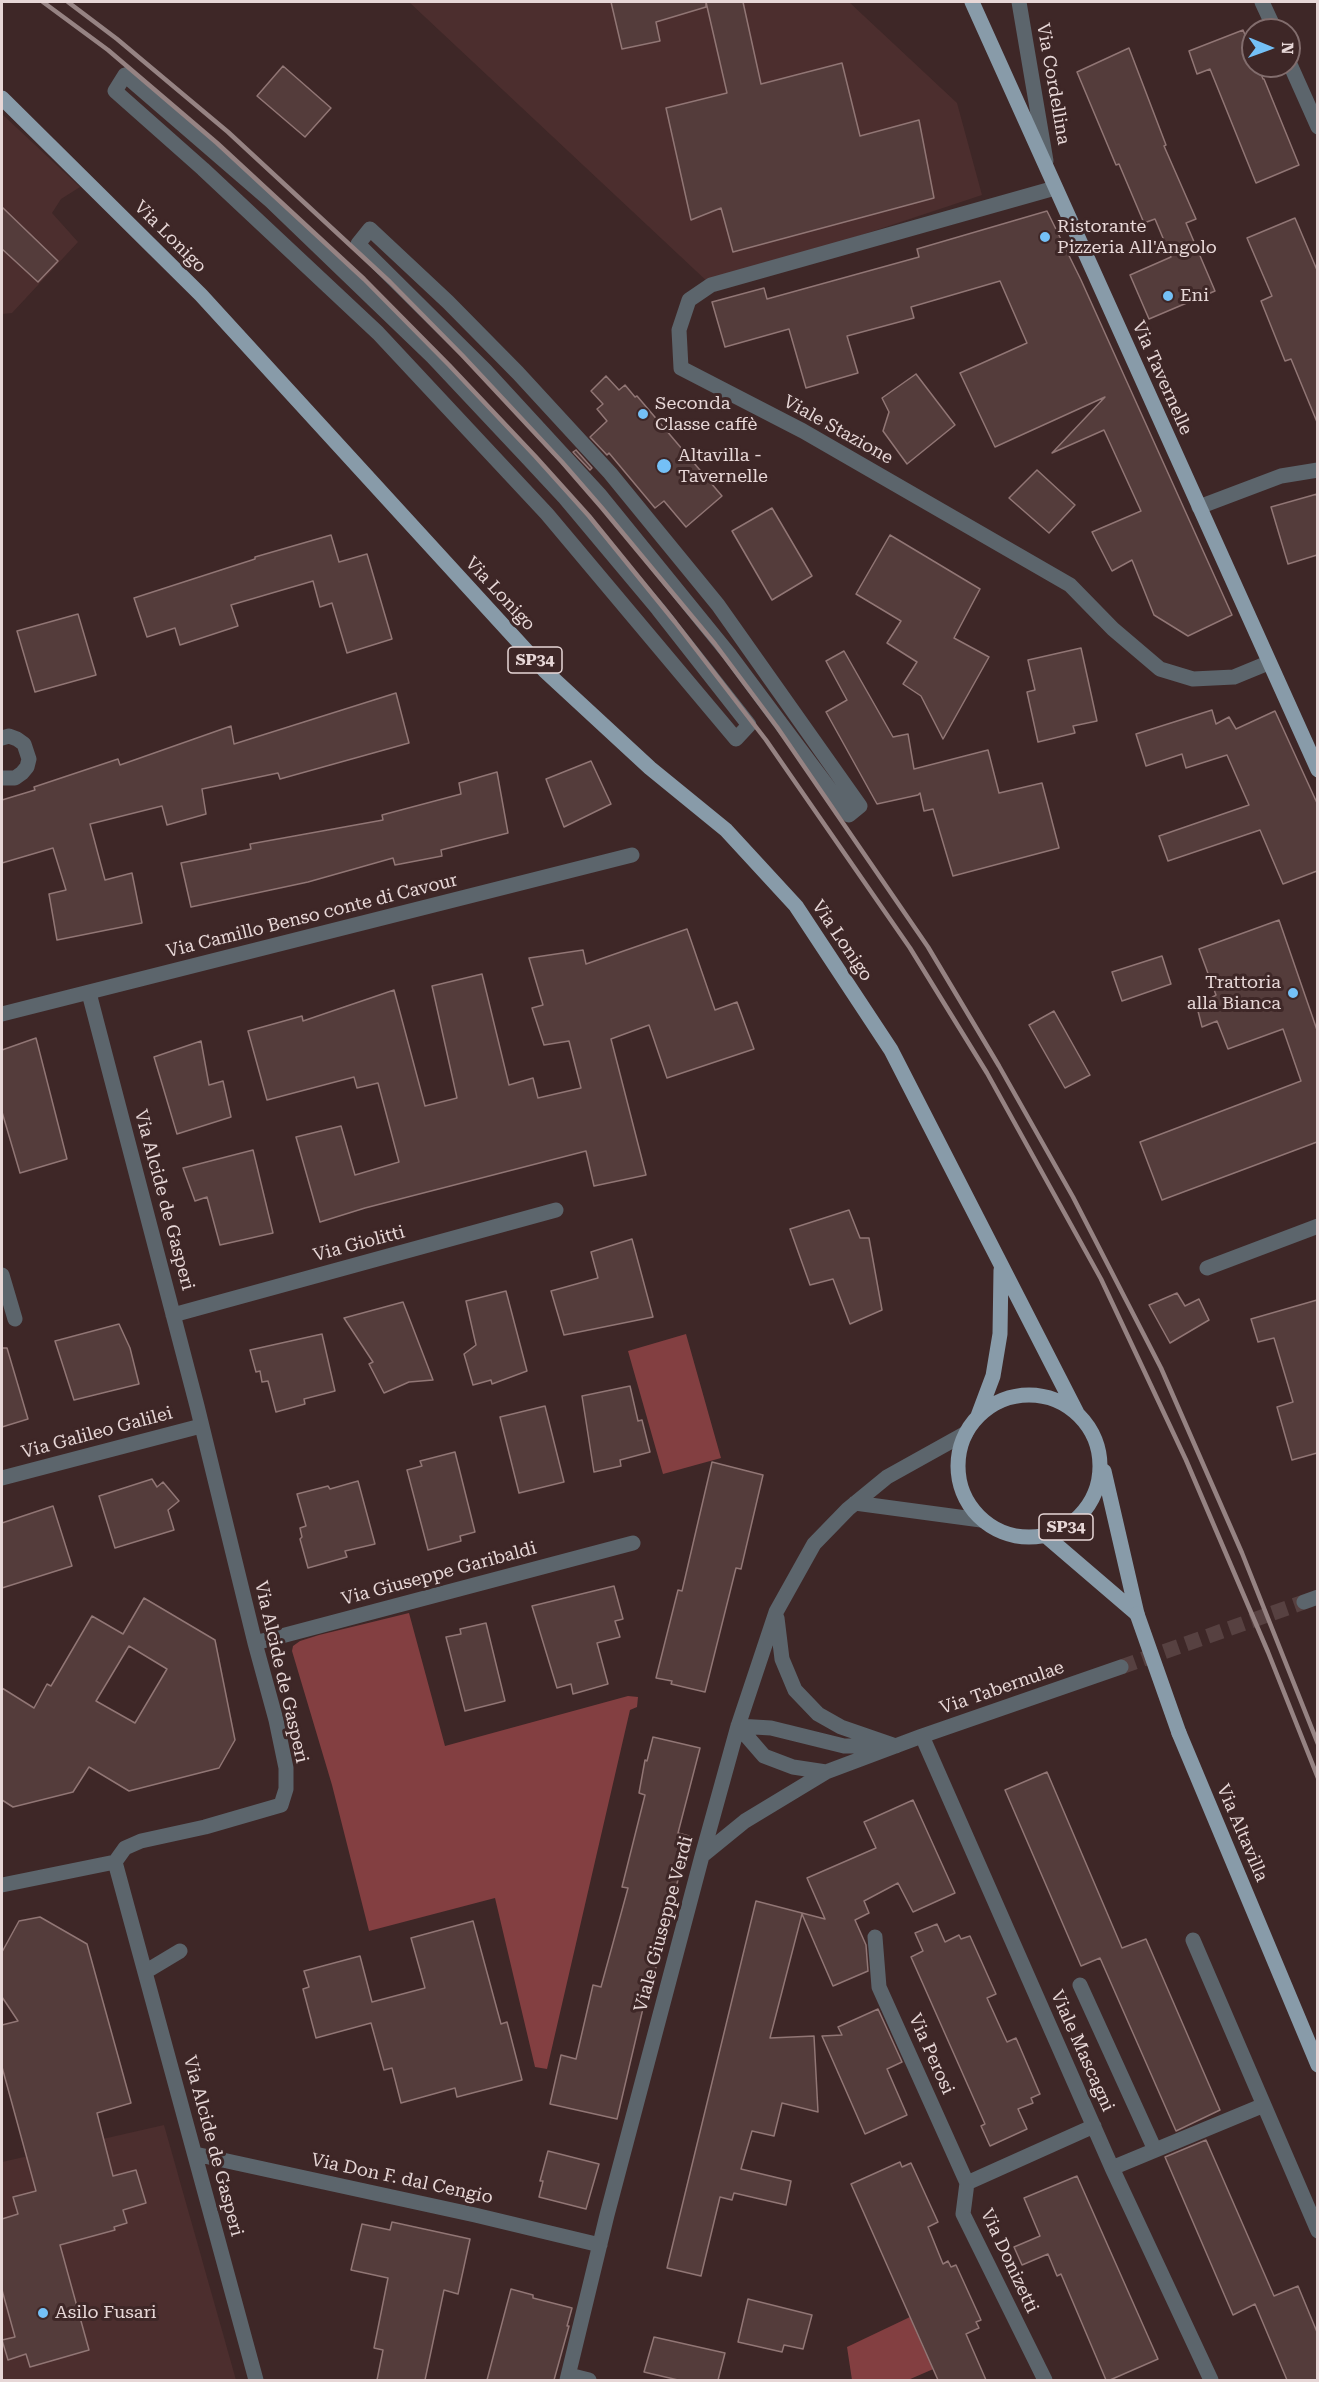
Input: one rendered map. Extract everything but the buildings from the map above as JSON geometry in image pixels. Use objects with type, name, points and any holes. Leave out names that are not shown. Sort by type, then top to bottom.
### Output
[{"type":"main road","name":"Via Tavernelle","points":[[972,2],[1317,770]]},
{"type":"main road","name":"Via Lonigo","points":[[2,98],[201,295],[545,671],[650,768],[726,830],[796,906],[891,1050],[1077,1413]]},
{"type":"main road","name":"Via Lonigo","points":[[978,1416],[993,1376],[1000,1334],[1001,1267]]},
{"type":"main road","name":"SP34","points":[[1027,1394],[1045,1396],[1062,1402],[1077,1413],[1097,1441],[1101,1458],[1099,1482],[1090,1505],[1074,1523],[1046,1536],[1034,1538],[1007,1533],[981,1520],[969,1505],[961,1488],[959,1460],[966,1433],[978,1416],[992,1405],[1009,1397],[1027,1394]]},
{"type":"main road","name":"Via Altavilla","points":[[1101,1458],[1137,1614],[1179,1733],[1317,2065]]},
{"type":"main road","name":"Via Altavilla","points":[[1046,1536],[1137,1614]]},
{"type":"street","name":"Via Cordellina","points":[[1019,2],[1048,173]]},
{"type":"street","points":[[1262,2],[1269,18]]},
{"type":"street","points":[[125,75],[271,201],[433,357],[565,498],[658,609],[749,725],[736,739],[547,514],[378,333],[203,169],[115,91],[125,75]]},
{"type":"street","points":[[1296,78],[1317,127]]},
{"type":"street","name":"Viale Stazione","points":[[1055,188],[711,285],[689,300],[679,330],[681,368],[803,432],[1070,585],[1113,629],[1160,669],[1192,679],[1234,677],[1268,663]]},
{"type":"street","points":[[370,229],[448,302],[610,473],[718,605],[860,806],[849,815],[729,654],[598,494],[485,370],[358,244],[370,229]]},
{"type":"street","points":[[1198,507],[1281,476],[1317,470]]},
{"type":"street","points":[[2,738],[17,738],[24,744],[29,759],[27,767],[15,778],[2,778]]},
{"type":"street","name":"Via Camillo Benso conte di Cavour","points":[[2,1014],[632,855]]},
{"type":"street","name":"Via Alcide de Gasperi","points":[[89,993],[276,1720],[286,1768],[286,1789],[281,1805],[206,1827],[141,1841],[125,1848],[115,1862],[256,2380]]},
{"type":"street","name":"Via Giolitti","points":[[173,1315],[556,1210]]},
{"type":"street","points":[[1207,1268],[1317,1226]]},
{"type":"street","points":[[2,1275],[15,1319]]},
{"type":"street","name":"Via Galileo Galilei","points":[[2,1478],[201,1426]]},
{"type":"street","name":"Viale Giuseppe Verdi","points":[[568,2378],[600,2245],[702,1856],[738,1726],[776,1612],[814,1544],[855,1503],[887,1477],[966,1433]]},
{"type":"street","points":[[855,1503],[981,1520]]},
{"type":"street","name":"Via Giuseppe Garibaldi","points":[[255,1643],[633,1543]]},
{"type":"street","points":[[776,1612],[782,1659],[795,1690],[818,1714],[841,1726],[896,1746]]},
{"type":"street","name":"Via Tabernulae","points":[[702,1856],[745,1821],[826,1772],[1121,1667]]},
{"type":"street","name":"Via Tabernulae","points":[[738,1726],[771,1728],[844,1746],[896,1746]]},
{"type":"street","name":"Via Tabernulae","points":[[738,1726],[764,1756],[793,1767],[826,1772]]},
{"type":"street","name":"Viale Mascagni","points":[[922,1736],[1112,2168],[1211,2380]]},
{"type":"street","points":[[2,1885],[115,1862]]},
{"type":"street","name":"Via Perosi","points":[[875,1937],[879,1988],[967,2184]]},
{"type":"street","points":[[1193,1940],[1317,2231]]},
{"type":"street","points":[[145,1972],[180,1951]]},
{"type":"street","points":[[1080,1985],[1155,2150]]},
{"type":"street","points":[[1112,2168],[1264,2105]]},
{"type":"street","points":[[967,2184],[1094,2126]]},
{"type":"street","name":"Via Don F. dal Cengio","points":[[195,2154],[475,2214],[600,2245]]},
{"type":"street","name":"Via Donizetti","points":[[967,2184],[963,2214],[1045,2380]]},
{"type":"street","points":[[568,2378],[589,2380]]},
{"type":"shaded area","points":[[409,2],[849,2],[957,103],[982,195],[711,285]]},
{"type":"shaded area","points":[[2,114],[80,187],[61,199],[52,213],[78,242],[12,313],[2,314]]},
{"type":"shaded area","points":[[686,1334],[721,1458],[663,1474],[628,1351]]},
{"type":"shaded area","points":[[409,1613],[445,1746],[628,1696],[638,1697],[637,1707],[630,1710],[547,2069],[535,2067],[495,1898],[369,1931],[332,1785],[292,1651],[293,1646],[300,1641]]},
{"type":"shaded area","points":[[164,2125],[236,2380],[2,2380],[2,2162]]},
{"type":"shaded area","points":[[910,2317],[925,2352],[938,2367],[908,2380],[852,2380],[847,2347]]},
{"type":"tunnel","points":[[1121,1667],[1304,1602]]},
{"type":"railway","points":[[43,2],[108,50],[217,143],[364,279],[449,365],[589,516],[766,740],[910,948],[987,1073],[1101,1279],[1186,1460],[1268,1652],[1318,1778]]},
{"type":"railway","points":[[68,2],[117,39],[228,132],[390,282],[462,355],[602,508],[715,644],[777,727],[928,947],[1073,1197],[1161,1368],[1242,1553],[1318,1744]]},
{"type":"place","name":"Ristorante Pizzeria All'Angolo","points":[[1045,237]]},
{"type":"place","name":"Eni","points":[[1168,296]]},
{"type":"place","name":"Seconda Classe caffè","points":[[643,414]]},
{"type":"place","name":"Altavilla - Tavernelle","points":[[664,466]]},
{"type":"place","name":"Trattoria alla Bianca","points":[[1293,993]]},
{"type":"place","name":"Asilo Fusari","points":[[43,2313]]}]
